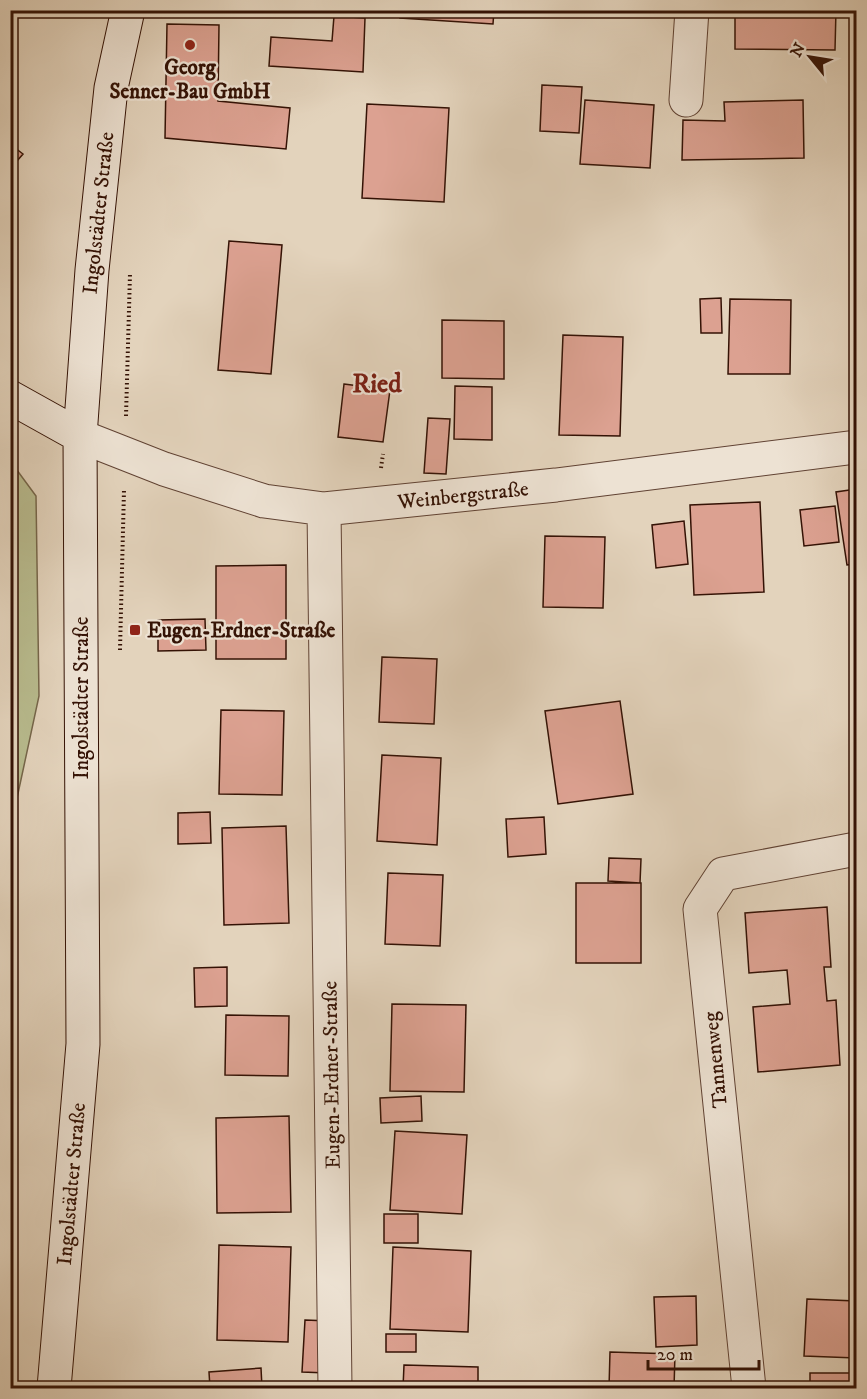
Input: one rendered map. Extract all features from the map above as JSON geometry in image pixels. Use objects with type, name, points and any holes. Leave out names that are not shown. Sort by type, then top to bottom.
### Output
[{"type":"street","name":"Ingolstädter Straße","points":[[54,1389],[83,1044],[80,436],[92,270],[111,88],[128,10]]},
{"type":"street","points":[[686,100],[692,10]]},
{"type":"street","name":"Weinbergstraße","points":[[10,397],[80,436],[164,469],[264,501],[324,509],[566,484],[856,447]]},
{"type":"street","name":"Eugen-Erdner-Straße","points":[[324,509],[335,1389]]},
{"type":"street","name":"Tannenweg","points":[[749,1389],[700,909],[723,874],[856,849]]},
{"type":"green space","points":[[11,462],[36,496],[39,696],[11,826]]},
{"type":"building","points":[[285,10],[360,10],[359,13]]},
{"type":"building","points":[[362,10],[400,10],[400,16],[361,13]]},
{"type":"building","points":[[400,10],[494,10],[493,24],[400,18]]},
{"type":"building","points":[[735,10],[836,10],[835,50],[735,49]]},
{"type":"building","points":[[334,16],[365,18],[363,72],[269,66],[271,37],[332,41]]},
{"type":"building","points":[[167,24],[219,25],[218,101],[290,108],[286,149],[165,138]]},
{"type":"building","points":[[542,85],[582,87],[579,133],[540,131]]},
{"type":"building","points":[[585,100],[654,105],[650,168],[580,164]]},
{"type":"building","points":[[803,100],[804,158],[682,160],[683,120],[725,121],[724,102]]},
{"type":"building","points":[[367,104],[449,108],[444,202],[362,198]]},
{"type":"building","points":[[10,144],[23,154],[10,169]]},
{"type":"building","points":[[229,241],[282,245],[271,374],[218,370]]},
{"type":"building","points":[[721,298],[722,333],[701,333],[700,299]]},
{"type":"building","points":[[730,299],[791,300],[790,374],[728,374]]},
{"type":"building","points":[[442,320],[504,321],[504,379],[442,378]]},
{"type":"building","points":[[563,335],[623,337],[620,436],[559,435]]},
{"type":"building","points":[[344,384],[390,390],[383,442],[338,437]]},
{"type":"building","points":[[455,386],[492,387],[492,440],[454,439]]},
{"type":"building","points":[[428,418],[450,419],[446,474],[424,473]]},
{"type":"building","points":[[856,489],[856,564],[847,565],[836,492]]},
{"type":"building","points":[[760,502],[764,592],[694,595],[690,505]]},
{"type":"building","points":[[835,506],[839,542],[804,546],[800,510]]},
{"type":"building","points":[[684,521],[688,564],[656,568],[652,525]]},
{"type":"building","points":[[545,536],[605,537],[603,608],[543,607]]},
{"type":"building","points":[[286,565],[286,659],[216,659],[216,566]]},
{"type":"building","points":[[205,619],[206,650],[158,651],[158,620]]},
{"type":"building","points":[[382,657],[437,659],[434,724],[379,722]]},
{"type":"building","points":[[620,701],[633,794],[558,804],[545,711]]},
{"type":"building","points":[[221,710],[284,711],[282,795],[219,794]]},
{"type":"building","points":[[382,755],[441,758],[437,845],[377,841]]},
{"type":"building","points":[[210,812],[211,843],[178,844],[178,813]]},
{"type":"building","points":[[544,817],[546,854],[508,857],[506,819]]},
{"type":"building","points":[[286,826],[289,923],[224,925],[222,828]]},
{"type":"building","points":[[609,858],[641,859],[640,883],[608,881]]},
{"type":"building","points":[[388,873],[443,875],[440,946],[385,944]]},
{"type":"building","points":[[576,883],[641,883],[641,963],[576,963]]},
{"type":"building","points":[[827,907],[831,967],[824,967],[827,1001],[836,1000],[840,1065],[758,1072],[753,1007],[790,1004],[787,970],[749,973],[745,913]]},
{"type":"building","points":[[227,967],[227,1006],[195,1007],[194,968]]},
{"type":"building","points":[[392,1004],[466,1005],[464,1092],[390,1091]]},
{"type":"building","points":[[226,1015],[289,1016],[288,1076],[225,1075]]},
{"type":"building","points":[[10,1054],[17,1054],[15,1098],[10,1098]]},
{"type":"building","points":[[421,1096],[422,1121],[381,1123],[380,1098]]},
{"type":"building","points":[[289,1116],[291,1212],[217,1213],[216,1118]]},
{"type":"building","points":[[395,1131],[467,1135],[462,1214],[390,1210]]},
{"type":"building","points":[[384,1214],[418,1214],[418,1243],[384,1243]]},
{"type":"building","points":[[219,1245],[291,1247],[288,1342],[217,1340]]},
{"type":"building","points":[[393,1247],[471,1251],[468,1332],[390,1329]]},
{"type":"building","points":[[696,1296],[697,1345],[656,1347],[654,1297]]},
{"type":"building","points":[[807,1299],[856,1301],[856,1358],[804,1356]]},
{"type":"building","points":[[305,1320],[329,1321],[327,1373],[302,1372]]},
{"type":"building","points":[[386,1334],[416,1334],[416,1352],[386,1352]]},
{"type":"building","points":[[610,1352],[675,1354],[674,1388],[609,1388]]},
{"type":"building","points":[[404,1365],[478,1367],[478,1388],[403,1388]]},
{"type":"building","points":[[261,1368],[262,1388],[210,1388],[209,1372]]},
{"type":"building","points":[[810,1373],[856,1373],[856,1388],[810,1388]]},
{"type":"place","name":"Georg Senner-Bau GmbH","points":[[190,45]]},
{"type":"place","name":"Eugen-Erdner-Straße","points":[[135,630]]},
{"type":"district","name":"Ried","points":[[377,383]]}]
